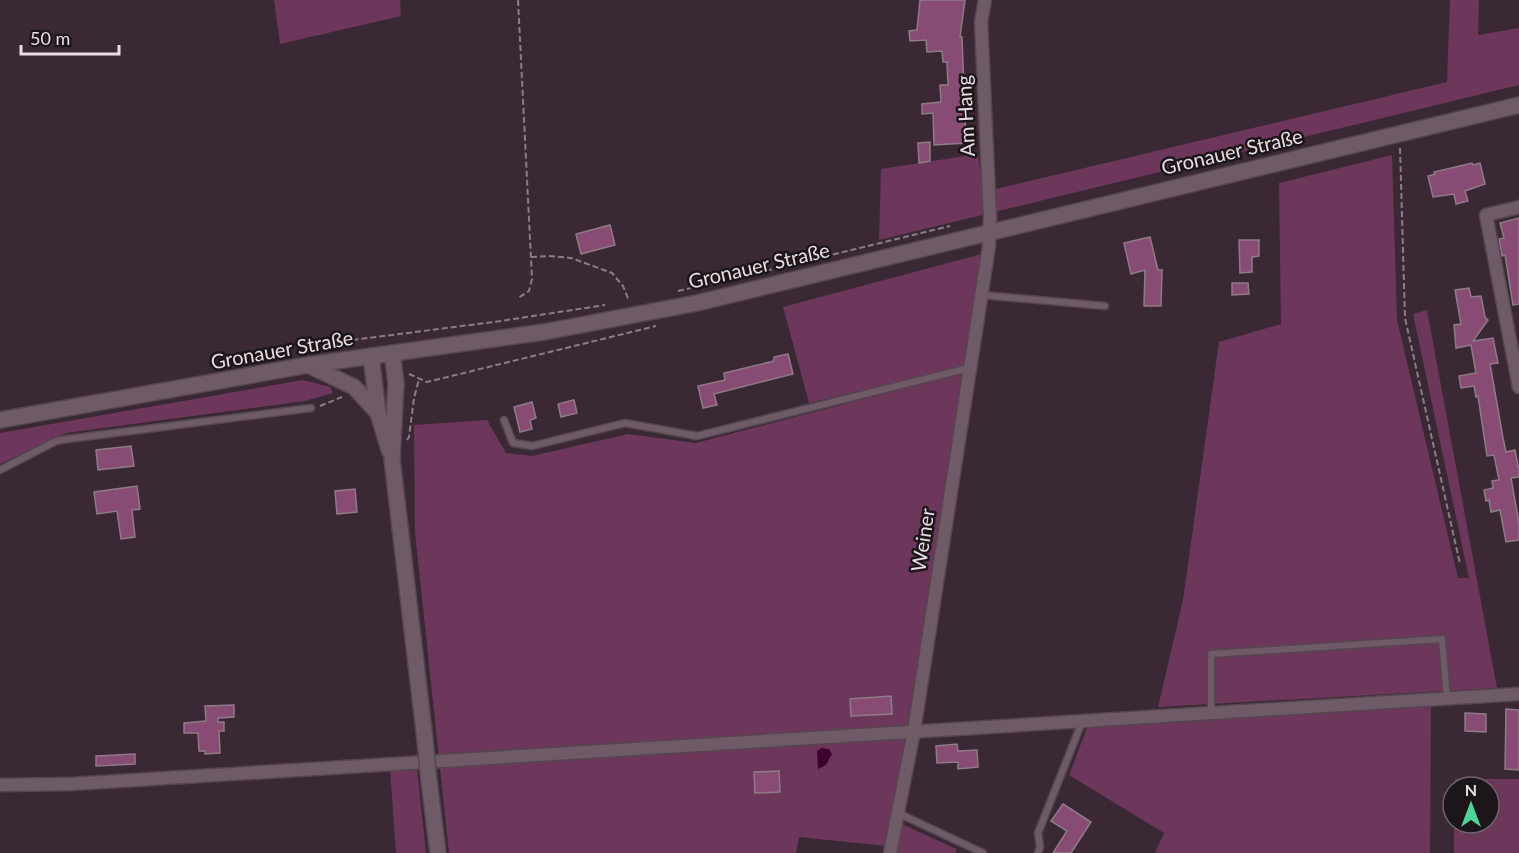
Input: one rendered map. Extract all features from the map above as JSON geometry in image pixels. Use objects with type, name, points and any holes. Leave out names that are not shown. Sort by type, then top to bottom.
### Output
[{"type":"main road","name":"Gronauer Straße","points":[[0,420],[308,365],[544,332],[697,303],[1519,105]]},
{"type":"main road","points":[[392,353],[396,383],[393,459],[438,853]]},
{"type":"main road","points":[[371,356],[378,413],[393,459]]},
{"type":"main road","points":[[308,365],[354,387],[378,413]]},
{"type":"street","name":"Am Hang","points":[[985,0],[981,22],[990,231]]},
{"type":"street","points":[[1519,207],[1486,215],[1514,329],[1519,387]]},
{"type":"street","name":"Weiner","points":[[890,853],[914,731],[990,231]]},
{"type":"street","points":[[0,785],[71,784],[1519,694]]},
{"type":"lane","points":[[982,295],[1105,306]]},
{"type":"lane","points":[[504,420],[513,443],[532,446],[625,423],[697,436],[969,368]]},
{"type":"lane","points":[[0,470],[62,440],[311,408]]},
{"type":"lane","points":[[1211,713],[1211,654],[1442,639],[1447,698]]},
{"type":"lane","points":[[1038,853],[1040,847],[1038,833],[1082,721]]},
{"type":"lane","points":[[898,813],[984,853]]},
{"type":"path","points":[[518,0],[532,279],[529,291],[518,298]]},
{"type":"path","points":[[1400,133],[1405,318],[1460,564]]},
{"type":"path","points":[[672,292],[959,224]]},
{"type":"path","points":[[531,257],[570,258],[612,273],[626,292],[632,315]]},
{"type":"path","points":[[308,365],[317,349],[325,345],[609,304]]},
{"type":"shaded area","points":[[274,0],[400,0],[401,16],[280,44]]},
{"type":"shaded area","points":[[1450,0],[1479,0],[1478,35],[1519,28],[1519,85],[879,240],[881,169],[978,154],[983,192],[1447,82]]},
{"type":"shaded area","points":[[1392,155],[1397,320],[1458,578],[1469,578],[1413,314],[1427,310],[1497,688],[1158,707],[1183,600],[1219,342],[1281,324],[1279,183]]},
{"type":"shaded area","points":[[982,254],[965,366],[809,403],[783,307]]},
{"type":"shaded area","points":[[962,373],[911,726],[896,730],[454,754],[456,764],[905,738],[886,846],[799,837],[796,853],[449,853],[415,532],[414,425],[487,420],[506,453],[532,456],[628,434],[696,443]]},
{"type":"shaded area","points":[[303,380],[330,387],[333,393],[305,401],[66,433],[0,464],[0,433]]},
{"type":"shaded area","points":[[1431,706],[1430,853],[1155,853],[1164,833],[1069,775],[1087,728]]},
{"type":"shaded area","points":[[822,748],[829,749],[832,754],[826,765],[818,769],[817,751]]},
{"type":"shaded area","points":[[417,768],[426,853],[396,853],[390,769]]},
{"type":"shaded area","points":[[1501,779],[1519,779],[1519,853],[1454,853],[1454,835],[1501,835]]},
{"type":"shaded area","points":[[902,824],[956,849],[956,853],[897,853]]},
{"type":"building","points":[[920,0],[965,0],[960,37],[962,37],[966,143],[934,145],[933,113],[922,114],[922,104],[941,102],[940,85],[948,85],[947,62],[943,62],[942,51],[927,52],[926,40],[910,41],[909,31],[917,30]]},
{"type":"building","points":[[930,142],[930,161],[919,163],[918,143]]},
{"type":"building","points":[[1472,163],[1473,165],[1480,163],[1485,184],[1465,191],[1468,201],[1456,204],[1454,194],[1433,197],[1428,176],[1435,174],[1434,172]]},
{"type":"building","points":[[1519,218],[1519,304],[1513,305],[1505,255],[1502,256],[1499,239],[1504,238],[1500,223]]},
{"type":"building","points":[[610,225],[615,245],[581,254],[576,234]]},
{"type":"building","points":[[1150,237],[1158,270],[1162,270],[1161,306],[1144,306],[1145,270],[1131,274],[1124,243]]},
{"type":"building","points":[[1239,240],[1259,240],[1259,256],[1252,257],[1252,272],[1240,273]]},
{"type":"building","points":[[1232,283],[1248,283],[1249,294],[1232,295]]},
{"type":"building","points":[[1469,288],[1471,297],[1481,296],[1485,317],[1488,320],[1473,341],[1493,338],[1498,363],[1490,364],[1503,438],[1506,452],[1515,450],[1519,470],[1519,477],[1511,478],[1519,523],[1519,540],[1506,542],[1500,510],[1491,512],[1489,500],[1486,501],[1484,490],[1493,488],[1492,481],[1499,480],[1494,455],[1487,456],[1478,396],[1476,397],[1474,386],[1461,388],[1459,376],[1476,373],[1471,345],[1456,348],[1454,325],[1461,324],[1455,290]]},
{"type":"building","points":[[788,354],[793,374],[714,394],[717,405],[703,408],[698,386],[725,380],[724,373],[774,361],[774,357]]},
{"type":"building","points":[[574,400],[577,413],[561,417],[558,404]]},
{"type":"building","points":[[532,402],[536,418],[530,420],[532,429],[520,432],[514,407]]},
{"type":"building","points":[[131,446],[134,466],[98,470],[96,450]]},
{"type":"building","points":[[137,486],[140,509],[132,510],[135,537],[121,539],[117,511],[97,514],[94,492]]},
{"type":"building","points":[[355,489],[357,512],[337,514],[335,491]]},
{"type":"building","points":[[891,696],[892,714],[851,716],[850,699]]},
{"type":"building","points":[[234,705],[234,717],[218,718],[218,722],[224,722],[224,731],[219,731],[220,753],[205,754],[205,751],[199,751],[198,733],[184,733],[184,723],[206,721],[205,706]]},
{"type":"building","points":[[1506,709],[1519,710],[1519,770],[1505,769]]},
{"type":"building","points":[[1465,713],[1486,714],[1486,732],[1465,731]]},
{"type":"building","points":[[957,744],[958,751],[977,750],[978,767],[958,769],[958,762],[937,763],[936,746]]},
{"type":"building","points":[[135,754],[135,764],[96,766],[96,756]]},
{"type":"building","points":[[779,771],[780,792],[755,793],[754,772]]},
{"type":"building","points":[[1063,804],[1091,822],[1071,853],[1053,853],[1067,831],[1051,821]]}]
